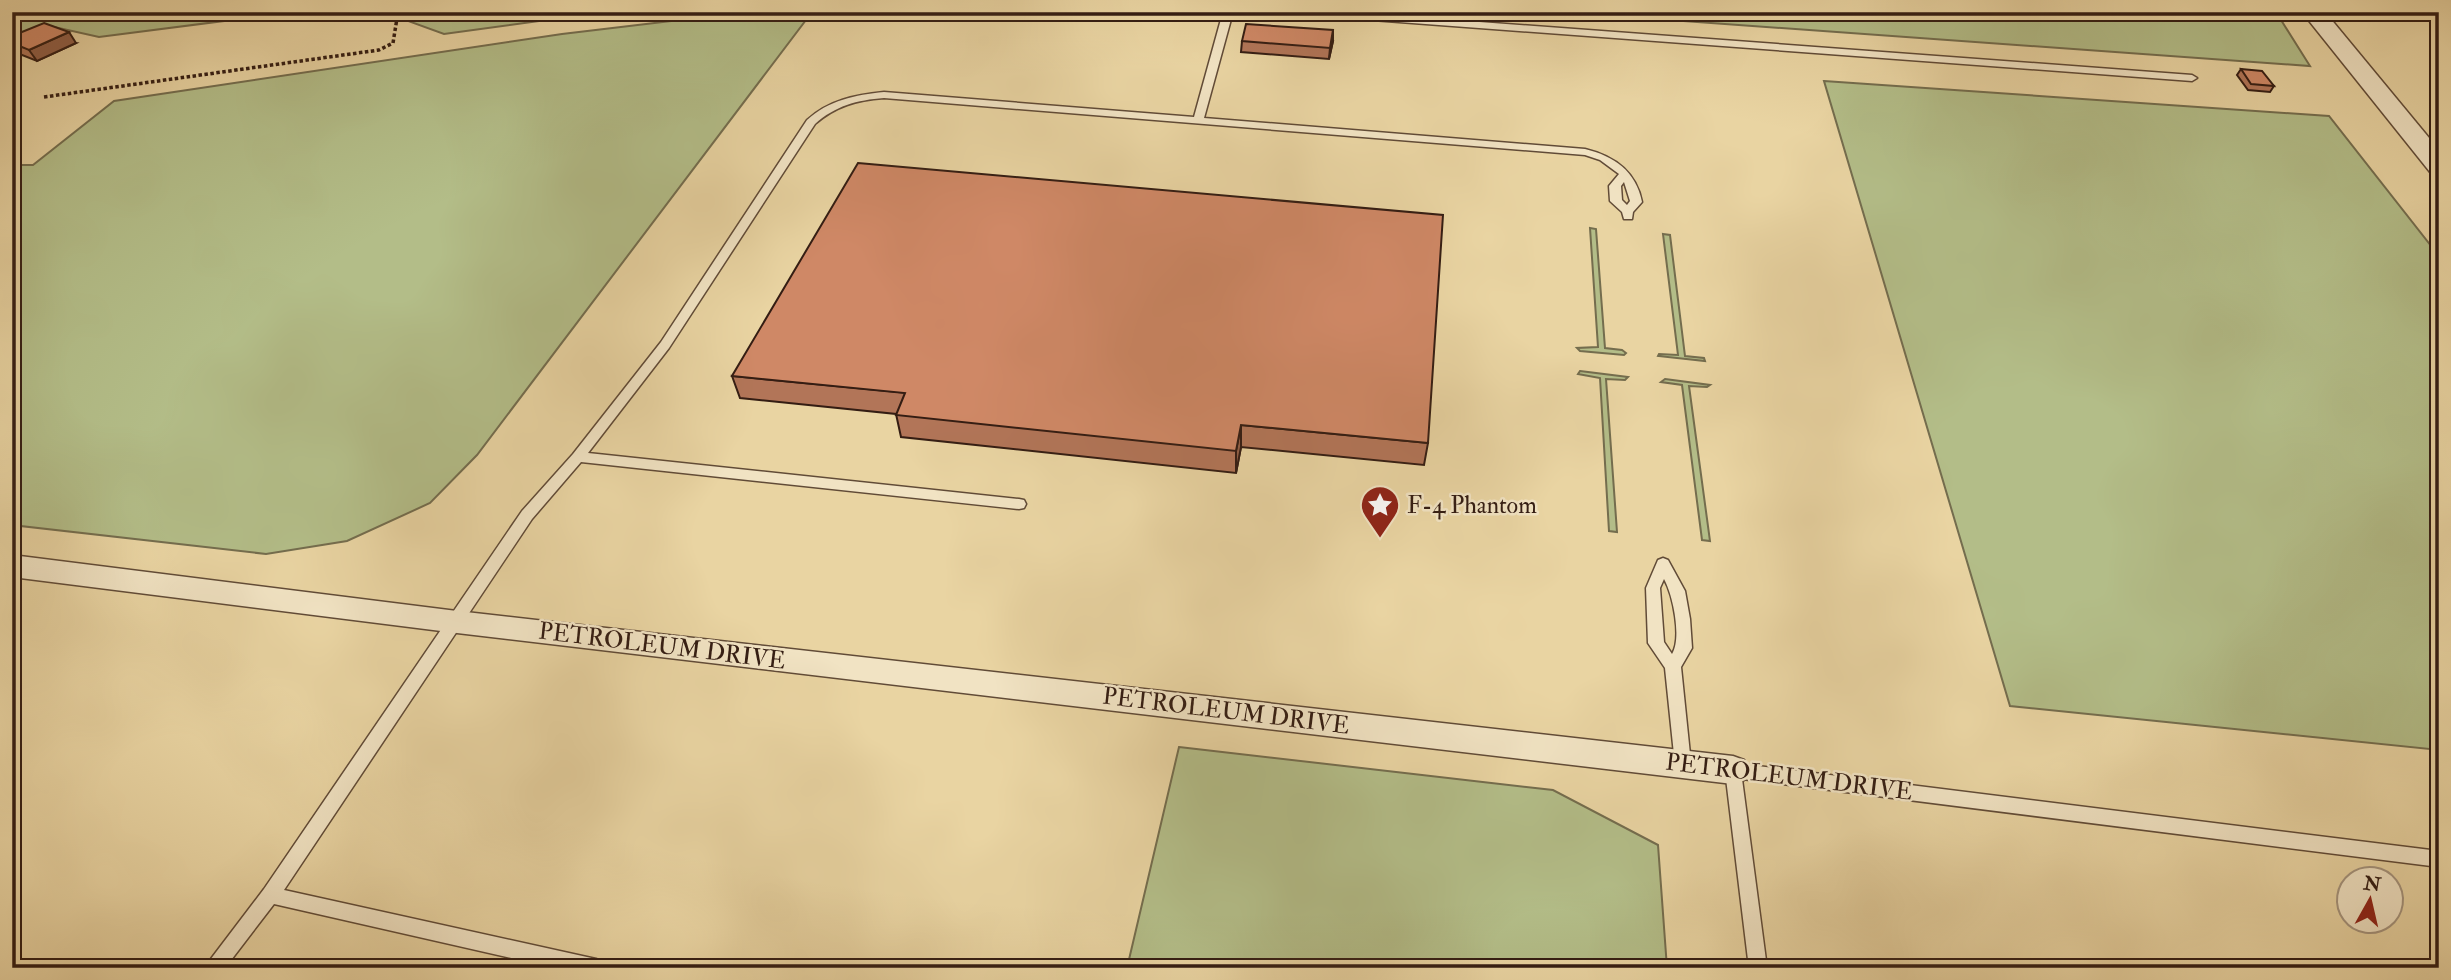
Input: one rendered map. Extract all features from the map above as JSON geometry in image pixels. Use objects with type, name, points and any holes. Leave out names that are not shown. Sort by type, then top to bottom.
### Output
[{"type":"street","points":[[2313,12],[2439,167]]},
{"type":"street","name":"PETROLEUM DRIVE","points":[[12,566],[457,622],[1733,770]]},
{"type":"lane","points":[[1198,120],[1228,12]]},
{"type":"lane","points":[[1305,12],[2192,78]]},
{"type":"lane","points":[[213,968],[270,895],[527,515],[578,457],[665,345],[811,122],[832,106],[852,99],[884,95],[1585,152],[1611,161],[1634,185],[1636,202],[1628,214],[1616,201],[1615,186],[1623,176]]},
{"type":"lane","points":[[578,457],[1020,504]]},
{"type":"lane","points":[[1672,667],[1684,648],[1682,619],[1678,591],[1663,564],[1653,588],[1656,643],[1672,667],[1683,764]]},
{"type":"lane","points":[[1733,770],[1758,968]]},
{"type":"lane","name":"PETROLEUM DRIVE","points":[[1733,770],[2439,859]]},
{"type":"lane","points":[[270,895],[596,968]]},
{"type":"path","points":[[44,97],[379,50],[393,43],[398,12]]},
{"type":"green space","points":[[12,12],[294,12],[99,37],[50,26],[12,43]]},
{"type":"green space","points":[[411,12],[605,12],[444,34],[408,21]]},
{"type":"green space","points":[[747,12],[812,12],[477,455],[430,503],[347,541],[266,554],[12,525],[12,165],[33,165],[114,101],[562,34]]},
{"type":"green space","points":[[1559,12],[2276,12],[2310,66]]},
{"type":"green space","points":[[1824,81],[2329,116],[2439,256],[2439,750],[2010,706]]},
{"type":"green space","points":[[1590,228],[1596,229],[1605,348],[1622,350],[1626,353],[1624,355],[1580,351],[1577,348],[1598,347]]},
{"type":"green space","points":[[1663,234],[1670,235],[1685,356],[1704,358],[1705,361],[1658,356],[1678,355]]},
{"type":"green space","points":[[1580,371],[1628,377],[1625,380],[1606,379],[1617,532],[1609,531],[1600,378],[1578,374]]},
{"type":"green space","points":[[1665,379],[1710,385],[1689,386],[1710,541],[1702,540],[1682,385],[1661,382]]},
{"type":"green space","points":[[1179,747],[1553,790],[1658,845],[1667,968],[1127,968]]},
{"type":"building","points":[[1098,12],[1125,12],[1124,15]]},
{"type":"building","points":[[44,23],[69,32],[29,50],[12,43],[12,36]]},
{"type":"building","points":[[1246,24],[1333,30],[1330,48],[1242,41]]},
{"type":"building","points":[[2241,69],[2262,71],[2274,86],[2251,84]]},
{"type":"building","points":[[858,163],[1443,215],[1428,443],[1241,425],[1236,451],[896,415],[905,393],[732,376]]},
{"type":"place","name":"F-4 Phantom","points":[[1380,539]]}]
